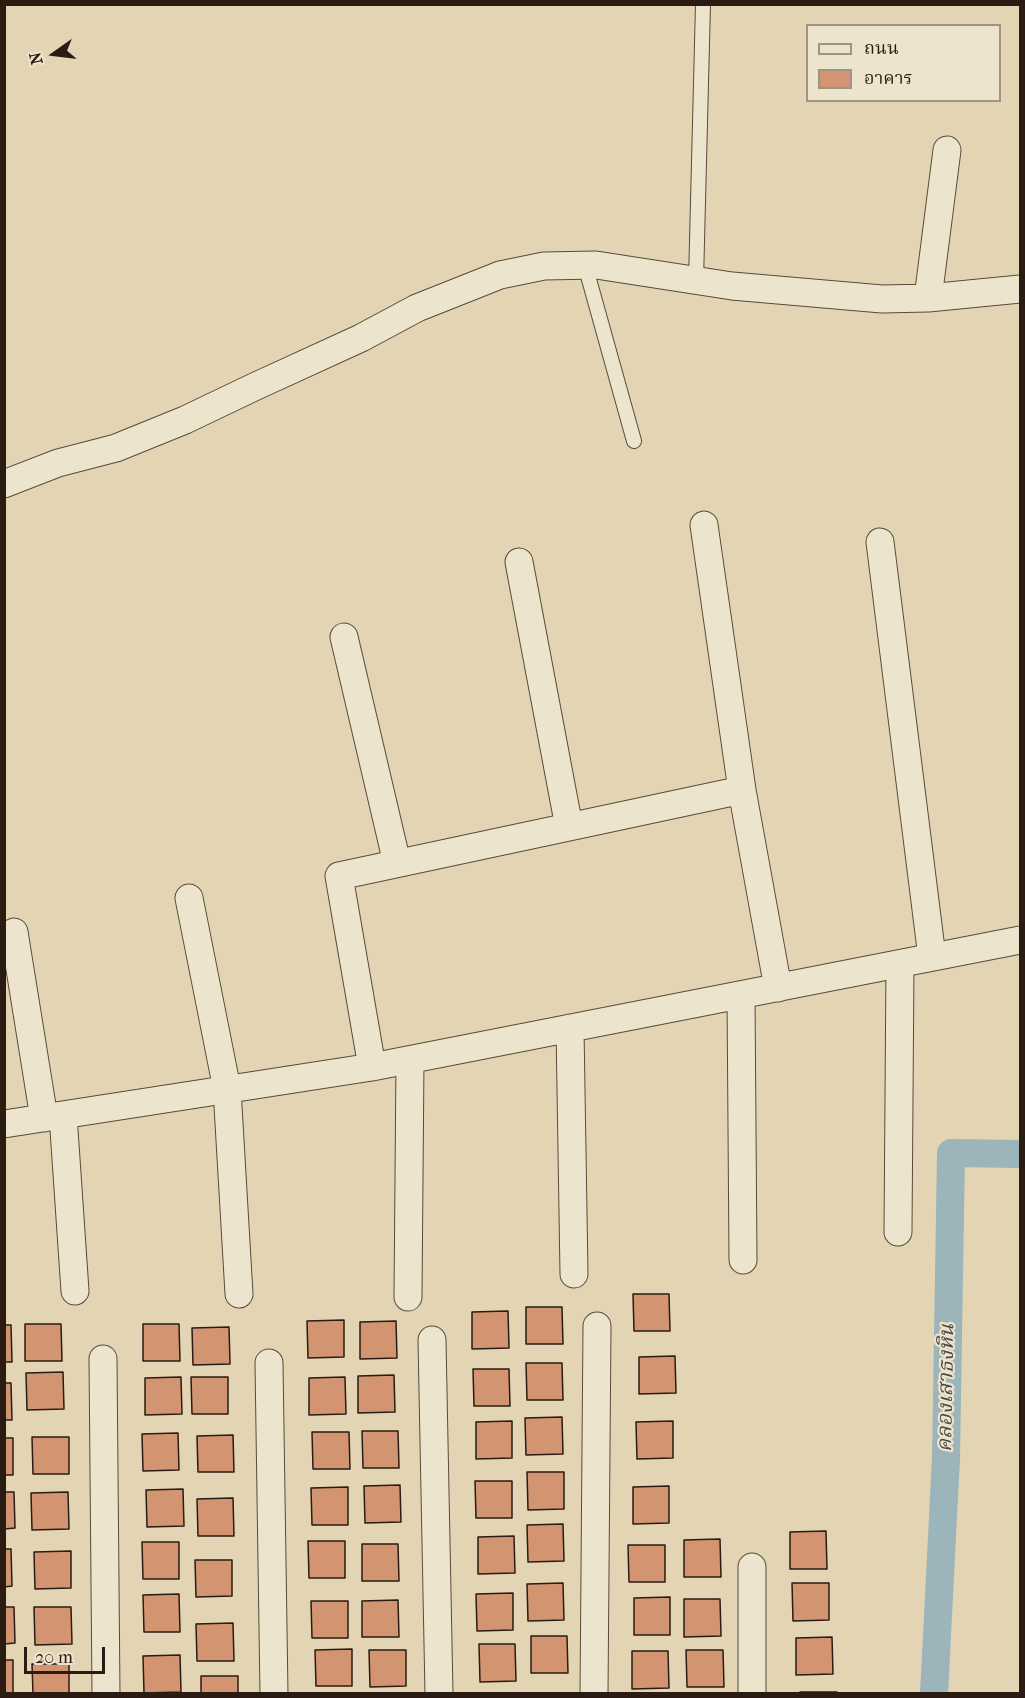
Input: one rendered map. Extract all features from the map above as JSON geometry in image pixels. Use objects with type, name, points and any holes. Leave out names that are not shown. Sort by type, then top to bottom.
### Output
[{"type":"street","points":[[928,298],[947,150]]},
{"type":"street","points":[[4,484],[58,463],[116,447],[185,420],[361,338],[417,308],[500,275],[544,266],[596,265],[732,286],[882,299],[928,298],[1020,289]]},
{"type":"street","points":[[704,525],[742,790],[778,988]]},
{"type":"street","points":[[880,543],[932,957]]},
{"type":"street","points":[[519,562],[569,826]]},
{"type":"street","points":[[344,637],[397,864]]},
{"type":"street","points":[[372,1067],[339,876],[742,790]]},
{"type":"street","points":[[189,898],[227,1089],[239,1294]]},
{"type":"street","points":[[14,932],[54,1116],[75,1291]]},
{"type":"street","points":[[4,1124],[372,1067],[1020,940]]},
{"type":"street","points":[[898,1232],[900,963]]},
{"type":"street","points":[[741,995],[743,1260]]},
{"type":"street","points":[[570,1028],[574,1274]]},
{"type":"street","points":[[408,1297],[410,1060]]},
{"type":"street","points":[[594,1694],[597,1326]]},
{"type":"street","points":[[432,1340],[439,1694]]},
{"type":"street","points":[[103,1359],[106,1694]]},
{"type":"street","points":[[269,1363],[274,1694]]},
{"type":"street","points":[[752,1567],[752,1694]]},
{"type":"lane","points":[[696,281],[703,4]]},
{"type":"lane","points":[[585,265],[634,441]]},
{"type":"building","points":[[633,1294],[669,1294],[670,1331],[634,1331]]},
{"type":"building","points":[[526,1307],[562,1307],[563,1344],[526,1344]]},
{"type":"building","points":[[508,1311],[509,1348],[472,1349],[472,1312]]},
{"type":"building","points":[[344,1320],[344,1357],[308,1358],[307,1321]]},
{"type":"building","points":[[396,1321],[397,1358],[360,1359],[360,1322]]},
{"type":"building","points":[[25,1324],[61,1324],[62,1361],[25,1361]]},
{"type":"building","points":[[143,1324],[179,1324],[180,1361],[143,1361]]},
{"type":"building","points":[[4,1325],[11,1325],[12,1362],[4,1362]]},
{"type":"building","points":[[229,1327],[230,1364],[193,1365],[192,1328]]},
{"type":"building","points":[[675,1356],[676,1393],[639,1394],[639,1357]]},
{"type":"building","points":[[526,1363],[562,1363],[563,1400],[527,1400]]},
{"type":"building","points":[[473,1369],[509,1369],[510,1406],[474,1406]]},
{"type":"building","points":[[63,1372],[64,1409],[27,1410],[26,1373]]},
{"type":"building","points":[[394,1375],[395,1412],[358,1413],[358,1376]]},
{"type":"building","points":[[181,1377],[182,1414],[145,1415],[145,1378]]},
{"type":"building","points":[[191,1377],[228,1377],[228,1414],[192,1414]]},
{"type":"building","points":[[345,1377],[346,1414],[309,1415],[309,1378]]},
{"type":"building","points":[[4,1383],[11,1383],[12,1420],[4,1420]]},
{"type":"building","points":[[562,1417],[563,1454],[526,1455],[525,1418]]},
{"type":"building","points":[[512,1421],[512,1458],[476,1459],[476,1422]]},
{"type":"building","points":[[673,1421],[673,1458],[637,1459],[636,1422]]},
{"type":"building","points":[[362,1431],[398,1431],[399,1468],[363,1468]]},
{"type":"building","points":[[312,1432],[349,1432],[350,1469],[313,1469]]},
{"type":"building","points":[[178,1433],[179,1470],[143,1471],[142,1434]]},
{"type":"building","points":[[233,1435],[234,1472],[198,1472],[197,1436]]},
{"type":"building","points":[[32,1437],[69,1437],[69,1474],[33,1474]]},
{"type":"building","points":[[4,1438],[13,1438],[13,1475],[4,1475]]},
{"type":"building","points":[[527,1472],[564,1472],[564,1509],[528,1510]]},
{"type":"building","points":[[475,1481],[512,1481],[512,1518],[476,1518]]},
{"type":"building","points":[[400,1485],[401,1522],[365,1523],[364,1486]]},
{"type":"building","points":[[669,1486],[669,1523],[633,1524],[633,1487]]},
{"type":"building","points":[[348,1487],[348,1525],[312,1525],[311,1488]]},
{"type":"building","points":[[183,1489],[184,1526],[147,1527],[146,1490]]},
{"type":"building","points":[[4,1492],[14,1492],[15,1528],[4,1529]]},
{"type":"building","points":[[68,1492],[69,1529],[32,1530],[31,1493]]},
{"type":"building","points":[[233,1498],[234,1536],[198,1536],[197,1499]]},
{"type":"building","points":[[563,1524],[564,1561],[528,1562],[527,1525]]},
{"type":"building","points":[[826,1531],[827,1569],[790,1569],[790,1532]]},
{"type":"building","points":[[514,1536],[515,1573],[478,1574],[478,1537]]},
{"type":"building","points":[[720,1539],[721,1577],[684,1577],[684,1540]]},
{"type":"building","points":[[308,1541],[345,1541],[345,1578],[309,1578]]},
{"type":"building","points":[[142,1542],[179,1542],[179,1579],[143,1579]]},
{"type":"building","points":[[362,1544],[398,1544],[399,1581],[362,1581]]},
{"type":"building","points":[[628,1545],[665,1545],[665,1582],[629,1582]]},
{"type":"building","points":[[4,1549],[11,1549],[12,1586],[4,1587]]},
{"type":"building","points":[[71,1551],[71,1588],[35,1589],[34,1552]]},
{"type":"building","points":[[195,1560],[232,1560],[232,1596],[196,1597]]},
{"type":"building","points":[[563,1583],[564,1620],[528,1621],[527,1584]]},
{"type":"building","points":[[792,1583],[829,1583],[829,1620],[793,1621]]},
{"type":"building","points":[[513,1593],[513,1630],[477,1631],[476,1594]]},
{"type":"building","points":[[179,1594],[180,1632],[144,1632],[143,1595]]},
{"type":"building","points":[[670,1597],[670,1635],[634,1635],[634,1598]]},
{"type":"building","points":[[684,1599],[720,1599],[721,1636],[684,1637]]},
{"type":"building","points":[[398,1600],[399,1637],[362,1637],[362,1601]]},
{"type":"building","points":[[311,1601],[348,1601],[348,1638],[312,1638]]},
{"type":"building","points":[[4,1607],[14,1607],[15,1643],[4,1644]]},
{"type":"building","points":[[34,1607],[71,1607],[72,1644],[35,1645]]},
{"type":"building","points":[[233,1623],[234,1661],[197,1661],[196,1624]]},
{"type":"building","points":[[531,1636],[567,1636],[568,1673],[531,1673]]},
{"type":"building","points":[[832,1637],[833,1674],[796,1675],[796,1638]]},
{"type":"building","points":[[479,1644],[515,1644],[516,1681],[480,1682]]},
{"type":"building","points":[[352,1649],[352,1686],[316,1686],[315,1650]]},
{"type":"building","points":[[369,1650],[406,1650],[406,1686],[370,1687]]},
{"type":"building","points":[[686,1650],[723,1650],[724,1687],[687,1687]]},
{"type":"building","points":[[632,1651],[668,1651],[669,1688],[632,1689]]},
{"type":"building","points":[[180,1655],[181,1692],[144,1693],[143,1656]]},
{"type":"building","points":[[4,1660],[13,1660],[13,1694],[4,1694]]},
{"type":"building","points":[[32,1664],[69,1664],[69,1694],[33,1694]]},
{"type":"building","points":[[201,1676],[238,1676],[238,1694],[201,1694]]},
{"type":"building","points":[[800,1692],[837,1692],[837,1694],[800,1694]]},
{"type":"waterway","name":"คลองเสาธงหิน","points":[[934,1694],[946,1458],[951,1153],[1020,1154]]}]
